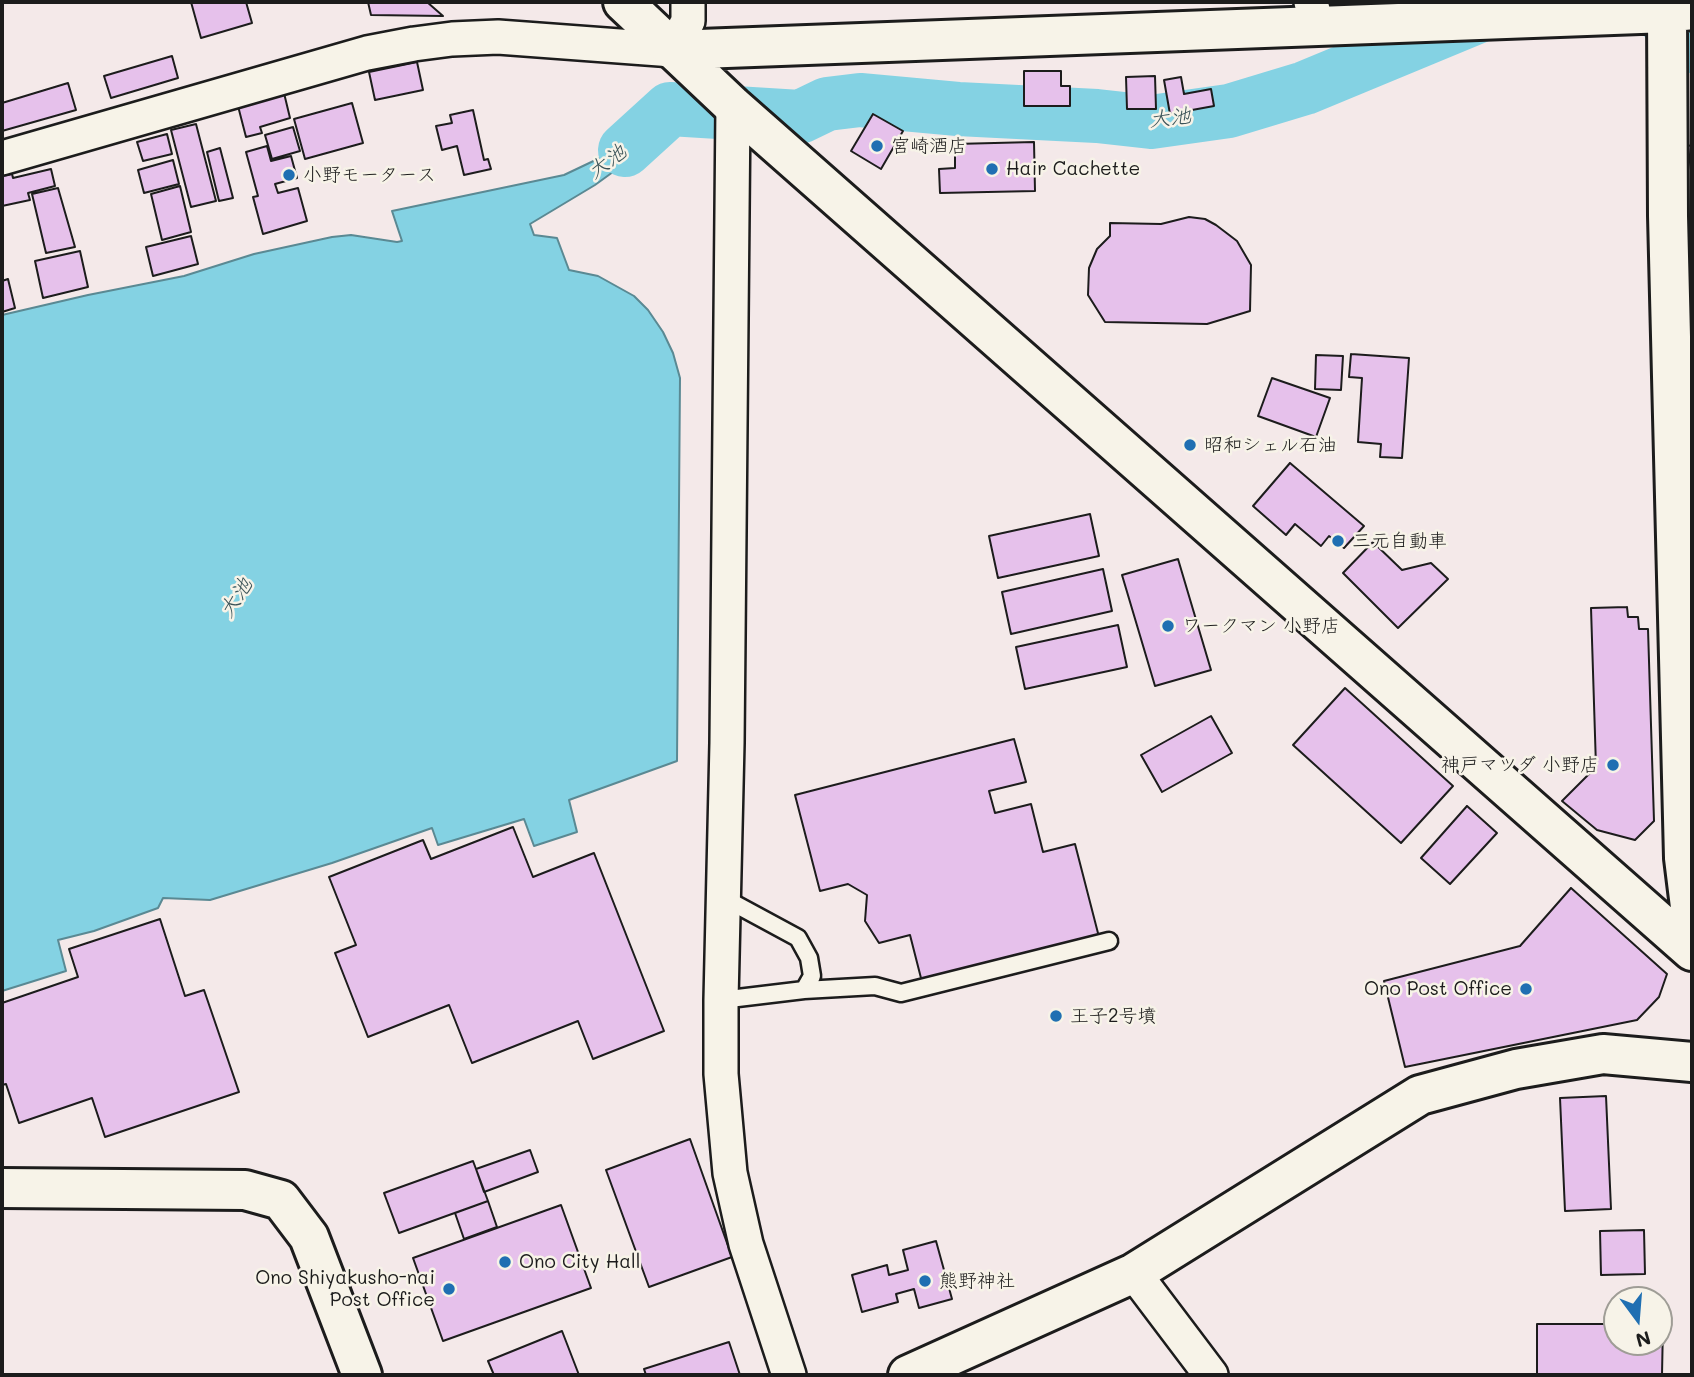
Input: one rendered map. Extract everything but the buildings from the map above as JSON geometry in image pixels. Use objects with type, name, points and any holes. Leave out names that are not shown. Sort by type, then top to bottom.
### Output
[{"type":"street","points":[[623,2],[733,106],[1692,951]]},
{"type":"street","points":[[673,50],[688,21],[688,2]]},
{"type":"street","points":[[2,158],[367,53],[452,39],[498,37],[673,50],[1314,14],[1675,8],[1668,216],[1682,396],[1684,858],[1692,923]]},
{"type":"street","points":[[733,106],[721,1074],[730,1174],[746,1244],[789,1375]]},
{"type":"street","points":[[908,1375],[1133,1273],[1420,1095],[1516,1069],[1603,1055],[1692,1062]]},
{"type":"street","points":[[2,1188],[246,1191],[281,1200],[309,1237],[362,1375]]},
{"type":"street","points":[[1133,1273],[1211,1375]]},
{"type":"lane","points":[[723,898],[798,938],[809,958],[812,976],[804,990]]},
{"type":"lane","points":[[721,1000],[804,990],[875,986],[901,993],[1109,942]]},
{"type":"water","points":[[669,95],[686,102],[685,108],[646,148],[595,185],[530,224],[534,235],[557,238],[569,270],[598,276],[634,296],[648,310],[673,353],[680,378],[677,761],[569,800],[577,832],[534,846],[524,819],[438,845],[432,828],[332,863],[210,900],[163,898],[158,908],[94,931],[58,940],[66,971],[2,991],[2,315],[184,276],[254,254],[332,237],[351,235],[402,241],[392,211],[564,175],[604,156],[618,146]]},
{"type":"waterway","name":"大池","points":[[1650,2],[1689,46],[1692,45]]},
{"type":"waterway","name":"大池","points":[[625,150],[670,109],[800,117],[827,104],[860,100],[1151,122],[1229,111],[1305,88],[1486,13]]},
{"type":"place","name":"宮崎酒店","points":[[877,146]]},
{"type":"place","name":"Hair Cachette","points":[[992,169]]},
{"type":"place","name":"小野モータース","points":[[289,175]]},
{"type":"place","name":"昭和シェル石油","points":[[1190,445]]},
{"type":"place","name":"三元自動車","points":[[1338,541]]},
{"type":"place","name":"ワークマン 小野店","points":[[1168,626]]},
{"type":"place","name":"神戸マツダ 小野店","points":[[1613,765]]},
{"type":"place","name":"Ono Post Office","points":[[1526,989]]},
{"type":"place","name":"王子2号墳","points":[[1056,1016]]},
{"type":"place","name":"Ono City Hall","points":[[505,1262]]},
{"type":"place","name":"熊野神社","points":[[925,1281]]},
{"type":"place","name":"Ono Shiyakusho-nai Post Office","points":[[449,1289]]}]
